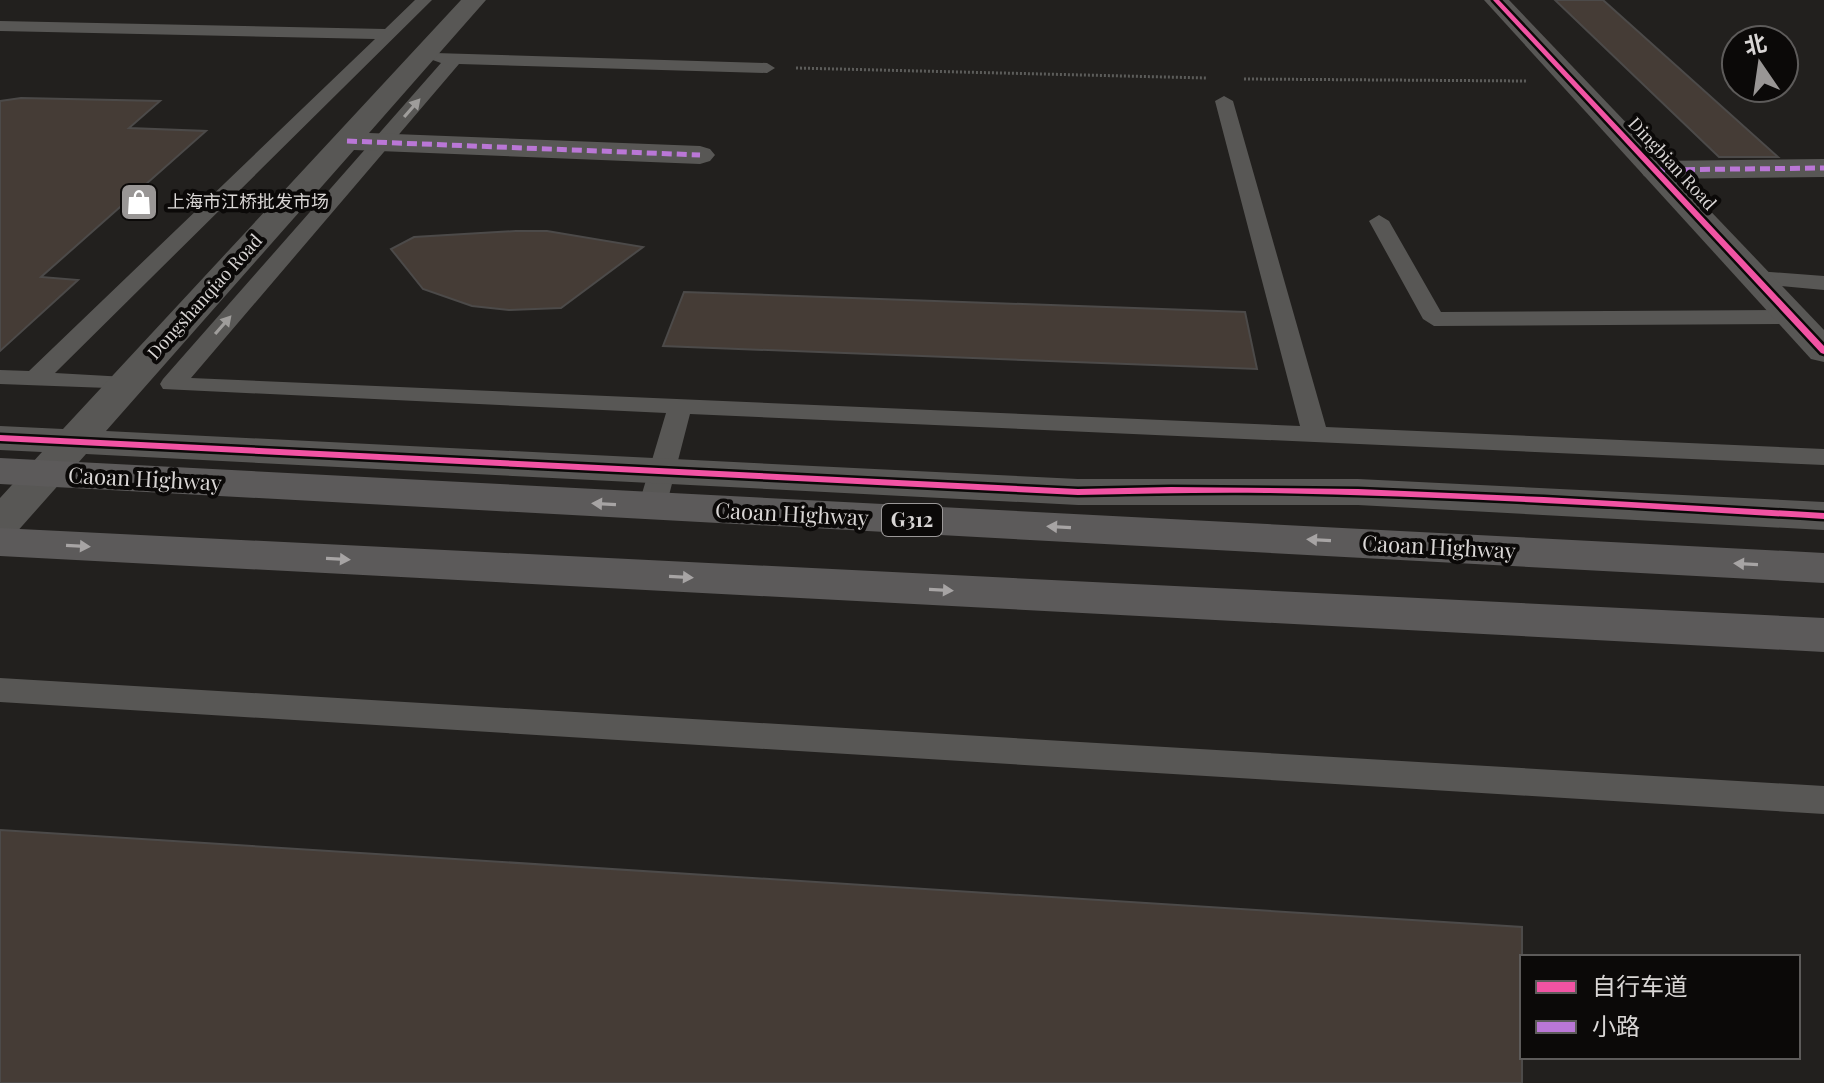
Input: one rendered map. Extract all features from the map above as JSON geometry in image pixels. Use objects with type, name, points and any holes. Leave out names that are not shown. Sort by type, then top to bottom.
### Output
[{"type":"highway","name":"Caoan Highway","points":[[0,471],[657,488],[1824,568]]},
{"type":"highway","points":[[0,542],[1824,635]]},
{"type":"street","name":"Dongshanqiao Road","points":[[0,524],[347,141],[438,58],[474,0]]},
{"type":"street","name":"Dingbian Road","points":[[1496,0],[1824,351]]},
{"type":"street","points":[[347,141],[700,155]]},
{"type":"street","points":[[1655,170],[1824,168]]},
{"type":"street","points":[[0,438],[74,441],[657,488],[1078,492],[1217,487],[1377,491],[1824,516]]},
{"type":"lane","points":[[35,379],[424,0]]},
{"type":"lane","points":[[0,26],[389,34]]},
{"type":"lane","points":[[767,68],[438,58],[382,142],[172,384],[1824,457]]},
{"type":"lane","points":[[1224,101],[1315,433]]},
{"type":"lane","points":[[1379,221],[1434,319],[1792,317]]},
{"type":"lane","points":[[1756,278],[1824,283]]},
{"type":"lane","points":[[0,377],[126,384]]},
{"type":"lane","points":[[657,488],[680,406]]},
{"type":"lane","points":[[0,690],[1824,800]]},
{"type":"path","points":[[767,68],[1209,78]]},
{"type":"path","points":[[1240,79],[1572,81]]},
{"type":"building","points":[[1555,0],[1603,0],[1778,157],[1719,157]]},
{"type":"building","points":[[21,98],[160,101],[129,128],[206,131],[41,277],[78,280],[0,351],[0,101]]},
{"type":"building","points":[[547,231],[643,247],[561,308],[509,310],[472,306],[423,289],[391,249],[414,237]]},
{"type":"building","points":[[684,292],[1245,312],[1257,369],[663,346]]},
{"type":"building","points":[[0,830],[1522,927],[1522,1083],[0,1083]]},
{"type":"marked path","points":[[347,141],[700,155]]},
{"type":"marked path","points":[[1655,170],[1824,168]]},
{"type":"cycle path","points":[[1496,0],[1824,351]]},
{"type":"cycle path","points":[[0,438],[1078,492],[1358,492],[1824,516]]},
{"type":"place","name":"上海市江桥批发市场","points":[[139,202]]}]
